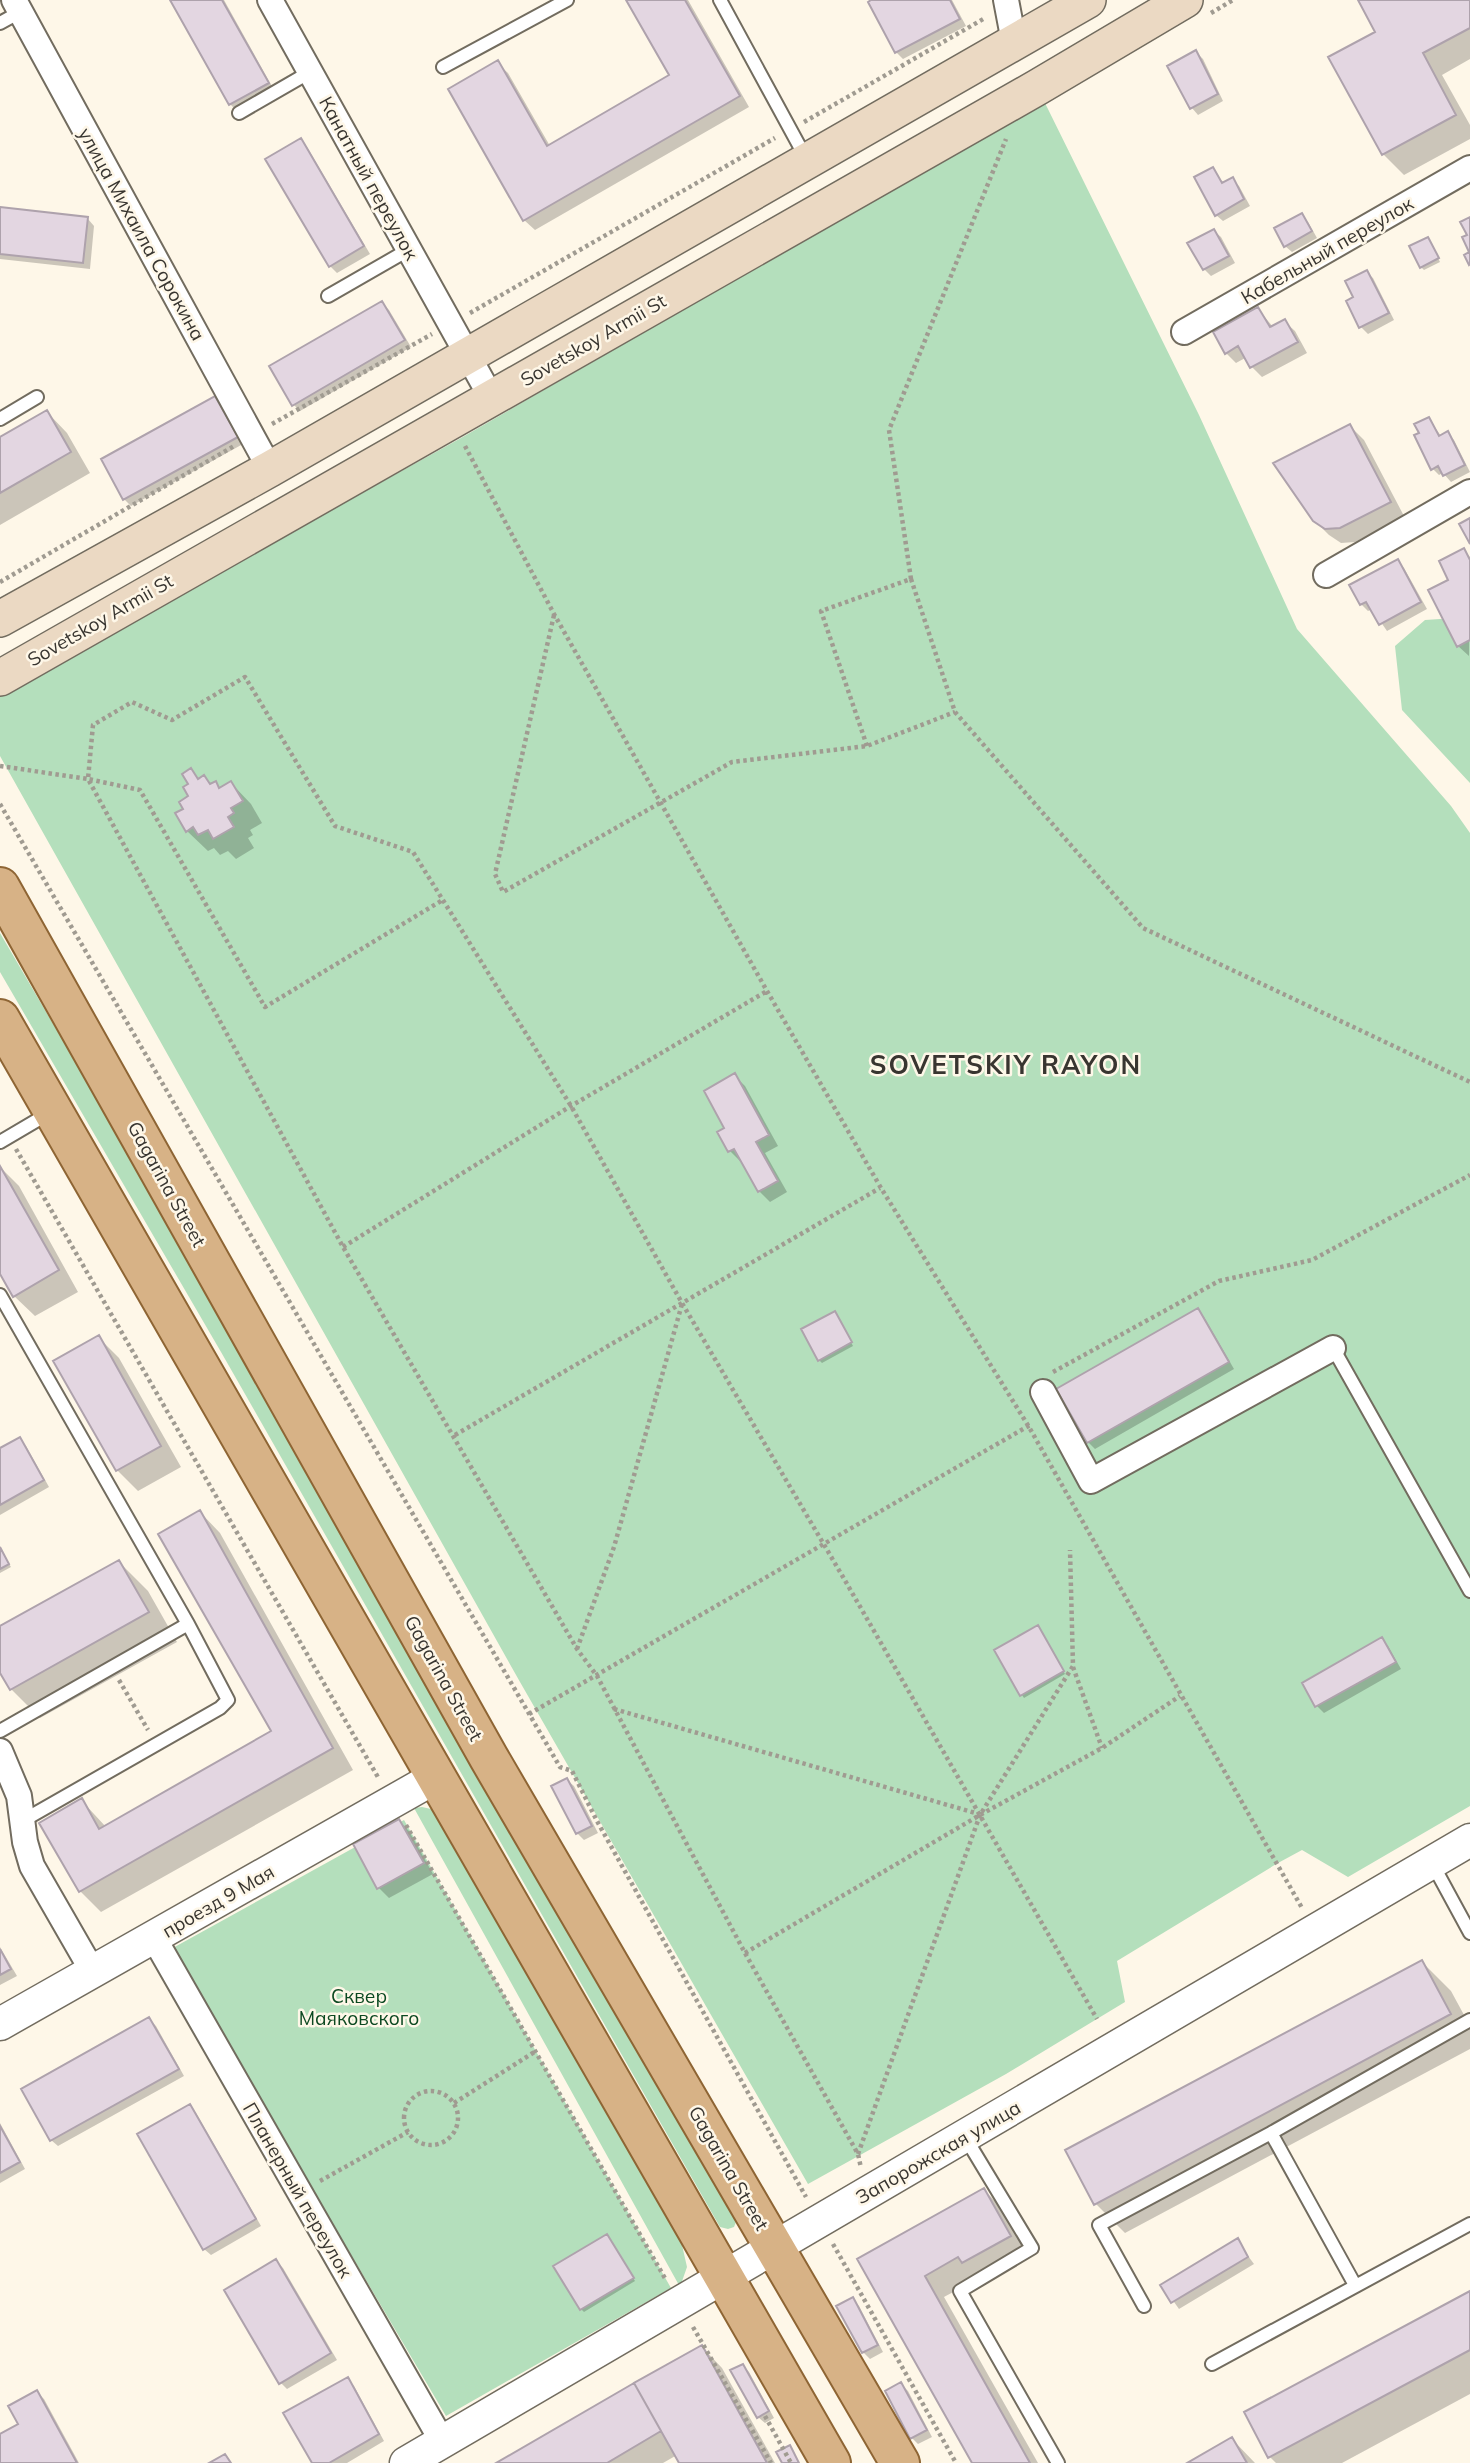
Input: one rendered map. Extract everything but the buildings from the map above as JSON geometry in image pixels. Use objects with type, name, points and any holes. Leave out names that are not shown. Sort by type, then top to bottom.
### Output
[{"type":"main road","points":[[0,619],[270,469],[1088,0]]},
{"type":"main road","name":"Sovetskoy Armii St","points":[[0,678],[1038,87],[1185,0]]},
{"type":"main road","points":[[1014,42],[1038,87]]},
{"type":"main road","name":"Gagarina Street","points":[[0,887],[489,1758],[900,2463]]},
{"type":"main road","points":[[0,1020],[831,2463]]},
{"type":"street","name":"Канатный переулок","points":[[271,0],[491,397]]},
{"type":"street","points":[[1007,2],[1014,42]]},
{"type":"street","name":"улица Михаила Сорокина","points":[[11,12],[270,469]]},
{"type":"street","name":"Кабельный переулок","points":[[1184,332],[1470,167]]},
{"type":"street","points":[[1326,575],[1470,492]]},
{"type":"street","points":[[1043,1392],[1091,1481],[1333,1348]]},
{"type":"street","points":[[0,1751],[19,1796],[25,1842],[35,1872],[93,1972]]},
{"type":"street","name":"проезд 9 Мая","points":[[0,2024],[436,1777]]},
{"type":"street","name":"Запорожская улица","points":[[406,2463],[1470,1840]]},
{"type":"street","name":"Планерный переулок","points":[[154,1938],[442,2441]]},
{"type":"lane","points":[[443,67],[566,0]]},
{"type":"lane","points":[[720,0],[807,160]]},
{"type":"lane","points":[[239,113],[310,72]]},
{"type":"lane","points":[[328,296],[408,250]]},
{"type":"lane","points":[[0,419],[37,397]]},
{"type":"lane","points":[[0,1142],[53,1111]]},
{"type":"lane","points":[[0,1295],[188,1624],[228,1700],[220,1708],[24,1819]]},
{"type":"lane","points":[[1333,1348],[1470,1591]]},
{"type":"lane","points":[[0,1731],[188,1624]]},
{"type":"lane","points":[[1432,1863],[1470,1933]]},
{"type":"lane","points":[[1144,2306],[1099,2225],[1270,2133],[1470,2020]]},
{"type":"lane","points":[[1270,2133],[1355,2285]]},
{"type":"lane","points":[[965,2137],[1032,2248],[960,2291],[1058,2463]]},
{"type":"lane","points":[[1212,2364],[1470,2224]]},
{"type":"path","points":[[0,582],[791,130],[1007,2]]},
{"type":"path","points":[[1011,127],[889,430],[911,579],[956,712],[1143,928],[1470,1082]]},
{"type":"path","points":[[461,438],[659,802],[767,991],[881,1188],[1029,1427],[1306,1915]]},
{"type":"path","points":[[867,746],[821,611],[911,579]]},
{"type":"path","points":[[555,614],[495,874],[503,892],[732,762],[867,746],[956,712]]},
{"type":"path","points":[[862,2172],[858,2154],[745,1953],[597,1676],[577,1649],[344,1247],[88,779],[93,725],[132,702],[172,720],[245,677],[335,826],[413,852],[571,1106],[682,1303],[825,1545],[1097,2019]]},
{"type":"path","points":[[0,766],[140,790],[265,1007],[442,901]]},
{"type":"path","points":[[0,804],[528,1714],[560,1767],[572,1771],[604,1833],[956,2463]]},
{"type":"path","points":[[344,1247],[571,1106],[767,991]]},
{"type":"path","points":[[528,1714],[1029,1427],[1051,1374],[1219,1281],[1312,1261],[1470,1175]]},
{"type":"path","points":[[455,1436],[881,1188]]},
{"type":"path","points":[[577,1649],[614,1547],[682,1303]]},
{"type":"path","points":[[1070,1550],[1073,1666],[1102,1748]]},
{"type":"path","points":[[858,2154],[980,1815],[1073,1666]]},
{"type":"path","points":[[112,1667],[156,1745]]},
{"type":"path","points":[[745,1953],[980,1815],[1102,1748],[1180,1696]]},
{"type":"path","points":[[614,1709],[980,1815]]},
{"type":"path","points":[[454,2103],[536,2051]]},
{"type":"path","points":[[434,2091],[443,2093],[454,2103],[458,2113],[456,2130],[444,2142],[427,2145],[418,2142],[408,2132],[404,2119],[405,2109],[416,2095],[434,2091]]},
{"type":"path","points":[[300,2192],[408,2132]]},
{"type":"path","points":[[772,2429],[791,2463]]},
{"type":"green space","points":[[1044,101],[1199,415],[1297,629],[1451,806],[1470,833],[1470,1806],[1348,1877],[1302,1850],[1278,1863],[1117,1961],[1125,2002],[1006,2074],[808,2184],[520,1682],[0,756],[0,694],[461,438]]},
{"type":"green space","points":[[1470,617],[1470,783],[1402,710],[1395,646],[1425,620]]},
{"type":"green space","points":[[0,933],[239,1342],[738,2217],[734,2227],[720,2227],[221,1352],[0,972]]},
{"type":"green space","points":[[414,1808],[431,1809],[441,1819],[682,2245],[687,2267],[680,2287]]},
{"type":"green space","name":"Сквер Маяковского","points":[[404,1820],[671,2288],[446,2416],[171,1949]]},
{"type":"district","name":"SOVETSKIY RAYON","points":[[1006,1065]]}]
